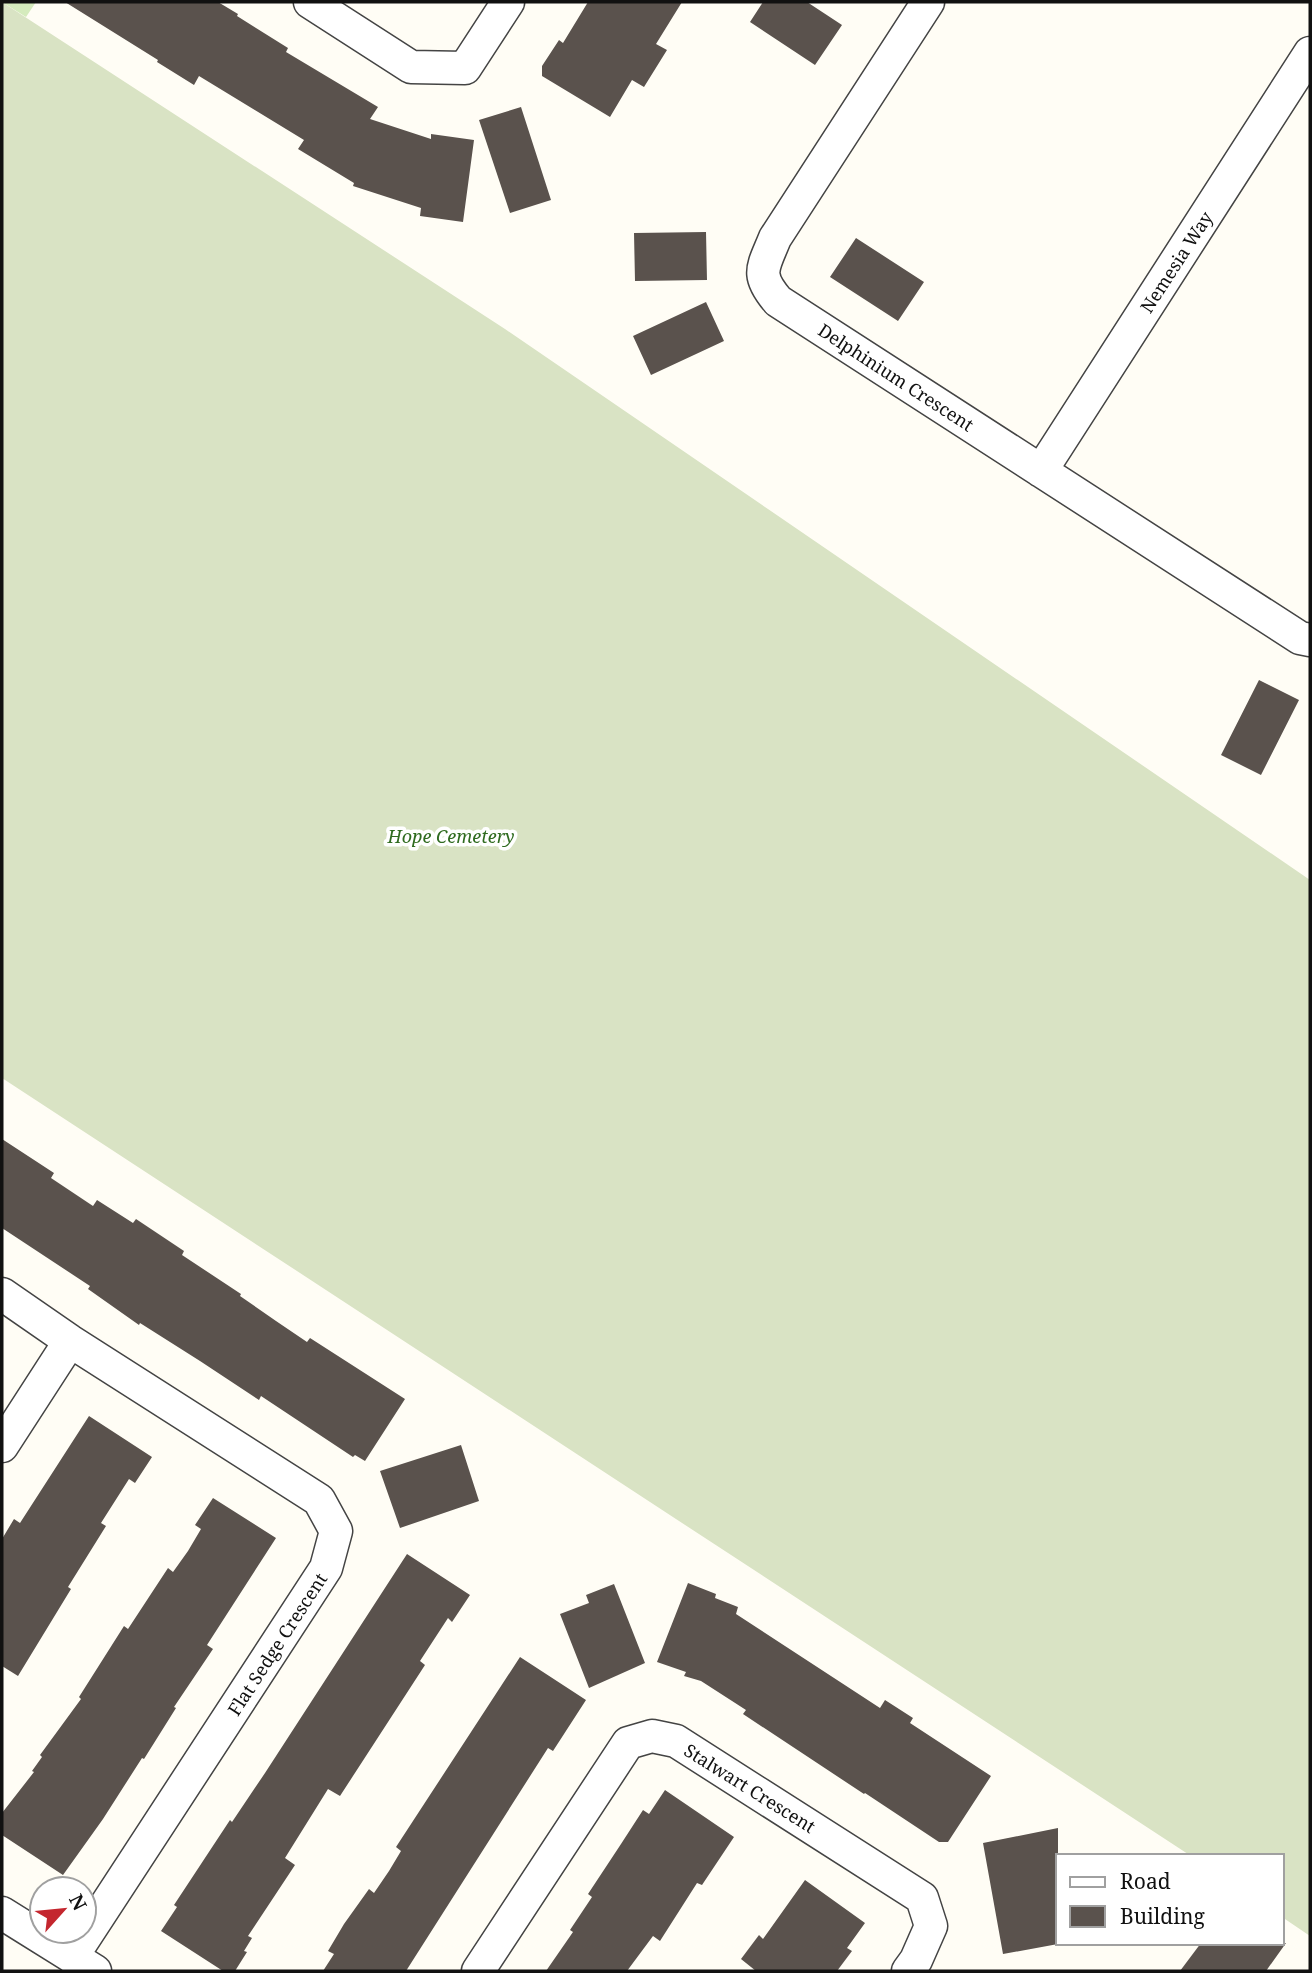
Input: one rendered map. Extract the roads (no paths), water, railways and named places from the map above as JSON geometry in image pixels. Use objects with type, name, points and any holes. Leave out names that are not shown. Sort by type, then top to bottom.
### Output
[{"type":"street","points":[[310,2],[411,66],[465,68],[508,2]]},
{"type":"street","name":"Delphinium Crescent","points":[[928,2],[775,238],[762,270],[766,286],[778,301],[1300,638],[1310,640]]},
{"type":"street","name":"Nemesia Way","points":[[1041,471],[1310,52]]},
{"type":"street","name":"Flat Sedge Crescent","points":[[2,1294],[70,1341],[319,1500],[336,1531],[326,1568],[83,1964]]},
{"type":"street","points":[[2,1446],[70,1341]]},
{"type":"street","name":"Stalwart Crescent","points":[[478,1971],[628,1743],[652,1736],[676,1741],[922,1898],[931,1926],[916,1960],[908,1971]]},
{"type":"street","points":[[2,1913],[83,1964]]},
{"type":"park label","name":"Hope Cemetery","points":[[451,836]]}]
